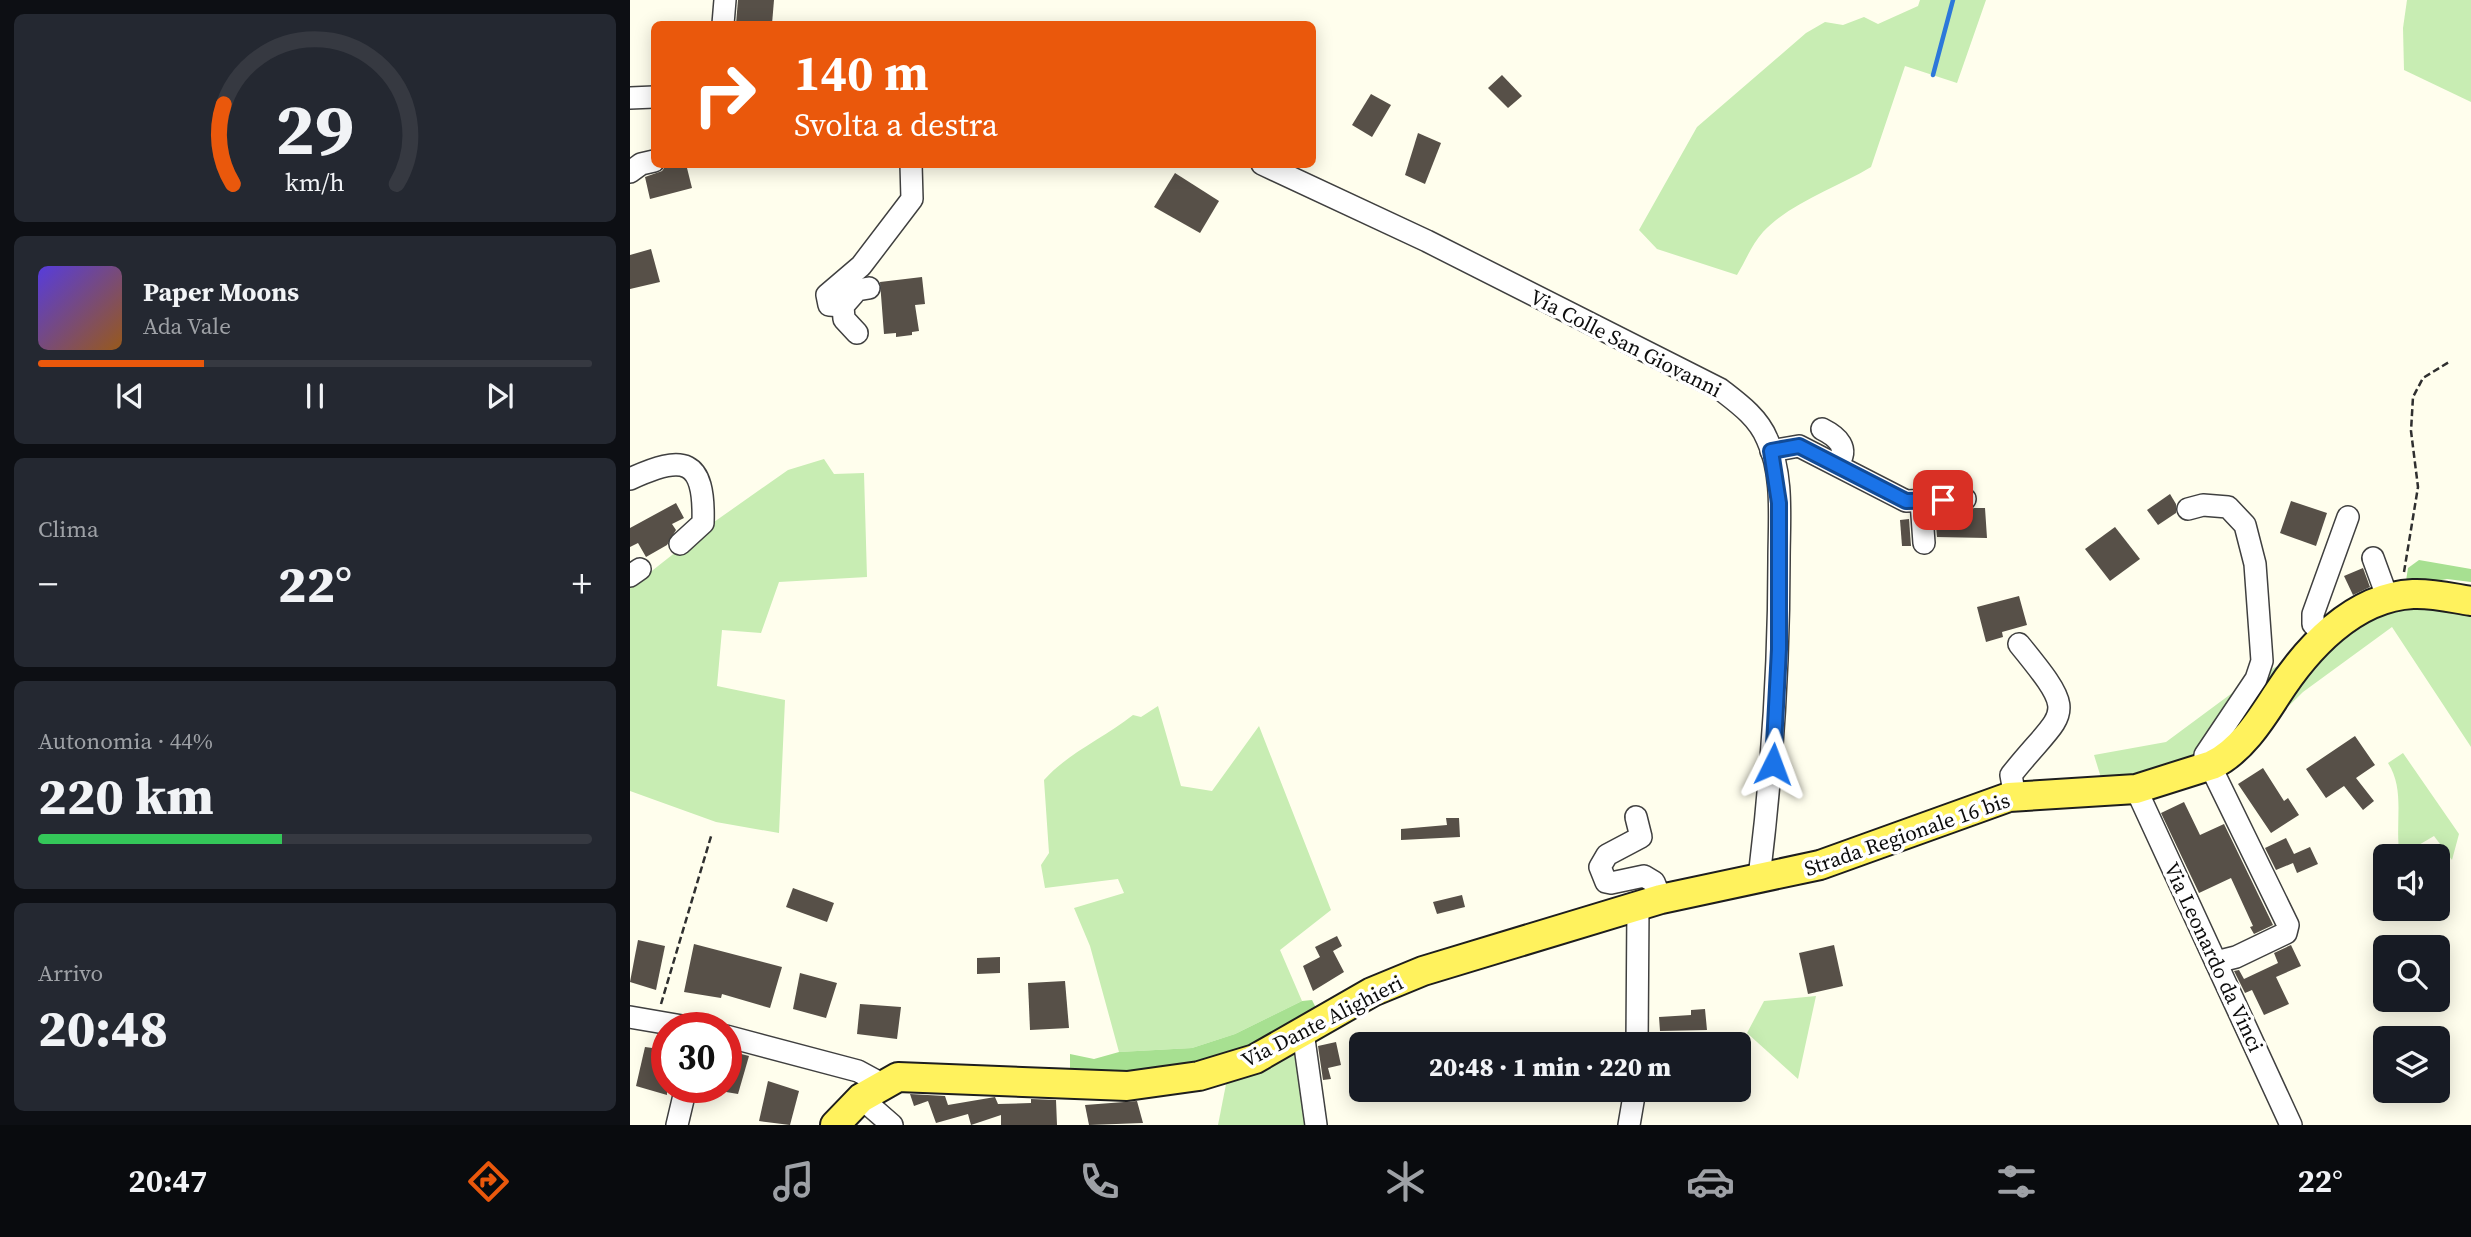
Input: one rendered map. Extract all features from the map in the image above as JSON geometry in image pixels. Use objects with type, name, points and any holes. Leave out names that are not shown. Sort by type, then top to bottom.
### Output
[{"type":"main road","points":[[2403,596],[2471,601]]},
{"type":"main road","name":"Strada Regionale 16 bis","points":[[1609,916],[1649,903],[1820,865],[2015,797],[2136,789],[2212,765],[2223,760],[2258,724],[2296,665],[2325,636],[2358,613],[2403,596]]},
{"type":"main road","name":"Via Dante Alighieri","points":[[872,1091],[898,1077],[914,1076],[1127,1086],[1199,1076],[1255,1059],[1372,992],[1423,971],[1609,916]]},
{"type":"main road","points":[[835,1125],[872,1091]]},
{"type":"street","points":[[723,21],[725,0]]},
{"type":"street","points":[[630,98],[651,97]]},
{"type":"street","points":[[630,172],[641,164],[651,162]]},
{"type":"street","points":[[843,306],[829,305],[827,295],[861,266],[912,198],[911,168]]},
{"type":"street","name":"Via Colle San Giovanni","points":[[1271,168],[1427,241],[1720,389],[1752,416],[1768,439],[1779,503],[1779,649],[1773,764],[1759,878]]},
{"type":"street","points":[[856,333],[844,319],[843,306],[857,290],[869,288]]},
{"type":"street","points":[[1822,429],[1836,436],[1843,445],[1842,459],[1837,465]]},
{"type":"street","points":[[1771,451],[1799,446],[1906,501],[1965,499]]},
{"type":"street","points":[[630,479],[675,463],[693,471],[700,489],[703,523],[680,544]]},
{"type":"street","points":[[1922,501],[1924,543]]},
{"type":"street","points":[[2188,509],[2218,504],[2238,514],[2249,540],[2258,593],[2260,671],[2221,735],[2205,755],[2288,925],[2286,933],[2236,957],[2216,962]]},
{"type":"street","points":[[2325,636],[2313,624],[2314,614],[2348,517]]},
{"type":"street","points":[[2373,558],[2403,596],[2445,587],[2471,590]]},
{"type":"street","points":[[2015,797],[2011,775],[2052,730],[2058,720],[2059,707],[2053,685],[2020,644]]},
{"type":"street","name":"Via Leonardo da Vinci","points":[[2136,789],[2291,1125]]},
{"type":"street","points":[[1636,817],[1641,837],[1602,860],[1602,875],[1606,882],[1611,883],[1644,876],[1654,882],[1649,903],[1638,1032]]},
{"type":"street","points":[[630,1017],[651,1020]]},
{"type":"street","points":[[1303,1032],[1316,1125]]},
{"type":"street","points":[[742,1040],[858,1070],[892,1125]]},
{"type":"street","points":[[1629,1125],[1633,1102]]},
{"type":"street","points":[[677,1125],[682,1103]]},
{"type":"path","points":[[2403,596],[2418,487],[2411,431],[2413,397],[2423,378],[2449,362]]},
{"type":"path","points":[[659,1012],[712,833]]},
{"type":"green space","points":[[1920,0],[1986,0],[1957,83],[1905,66],[1871,167],[1800,204],[1774,222],[1755,242],[1737,275],[1657,249],[1639,230],[1697,127],[1806,33],[1825,22],[1843,25],[1864,17],[1878,24],[1918,6]]},
{"type":"green space","points":[[2407,0],[2471,0],[2471,102],[2404,70],[2403,28]]},
{"type":"green space","points":[[824,459],[834,474],[864,473],[867,577],[779,582],[761,633],[722,630],[717,686],[785,700],[779,833],[716,822],[630,791],[630,585],[788,470]]},
{"type":"green space","points":[[2419,560],[2471,569],[2471,582],[2447,579],[2405,587],[2408,568]]},
{"type":"green space","points":[[2411,605],[2471,609],[2471,747],[2392,627],[2303,692],[2256,738],[2225,762],[2102,781],[2094,755],[2166,742],[2247,682],[2387,609]]},
{"type":"green space","points":[[1158,706],[1181,786],[1212,791],[1259,726],[1331,910],[1280,950],[1302,1001],[1235,1034],[1192,1048],[1119,1052],[1090,946],[1074,908],[1124,893],[1118,879],[1045,888],[1041,865],[1049,853],[1044,780],[1064,762],[1133,715],[1141,717]]},
{"type":"green space","points":[[2403,753],[2459,834],[2452,860],[2450,844],[2440,844],[2434,836],[2420,844],[2398,844],[2397,785],[2388,763]]},
{"type":"green space","points":[[1816,996],[1798,1079],[1751,1037],[1751,1032],[1748,1032],[1764,1001]]},
{"type":"green space","points":[[1312,1000],[1316,1008],[1226,1058],[1157,1073],[1070,1072],[1070,1054],[1094,1059],[1119,1052],[1192,1048],[1235,1034],[1302,1001]]},
{"type":"green space","points":[[1295,1041],[1310,1125],[1218,1125],[1228,1074]]},
{"type":"building","points":[[738,0],[774,0],[772,21],[736,21]]},
{"type":"building","points":[[1502,75],[1522,96],[1508,108],[1488,88]]},
{"type":"building","points":[[1371,94],[1391,105],[1372,137],[1352,125]]},
{"type":"building","points":[[1418,133],[1441,143],[1425,184],[1405,175]]},
{"type":"building","points":[[664,168],[687,168],[692,188],[650,199],[645,177]]},
{"type":"building","points":[[1175,173],[1219,201],[1200,233],[1154,207]]},
{"type":"building","points":[[651,249],[660,282],[630,289],[630,255]]},
{"type":"building","points":[[922,277],[925,304],[915,305],[919,331],[912,332],[912,335],[896,337],[896,333],[884,334],[880,282]]},
{"type":"building","points":[[2170,494],[2176,504],[2176,513],[2158,525],[2147,510]]},
{"type":"building","points":[[2291,501],[2327,513],[2316,546],[2280,533]]},
{"type":"building","points":[[676,503],[684,518],[672,524],[676,530],[667,545],[646,557],[638,543],[630,547],[630,528]]},
{"type":"building","points":[[1974,508],[1985,508],[1987,538],[1937,537],[1935,513],[1965,512]]},
{"type":"building","points":[[1909,519],[1911,546],[1902,546],[1900,520]]},
{"type":"building","points":[[2115,527],[2140,559],[2110,581],[2085,549]]},
{"type":"building","points":[[2363,568],[2370,587],[2353,595],[2344,576]]},
{"type":"building","points":[[2019,596],[2027,625],[2002,632],[2003,637],[1986,642],[1977,607]]},
{"type":"building","points":[[2355,736],[2375,765],[2356,778],[2374,801],[2363,810],[2344,786],[2326,798],[2306,769]]},
{"type":"building","points":[[2263,768],[2284,801],[2288,798],[2299,815],[2271,833],[2238,784]]},
{"type":"building","points":[[2184,802],[2200,835],[2224,824],[2273,925],[2254,934],[2250,927],[2253,926],[2231,878],[2199,893],[2161,813]]},
{"type":"building","points":[[1446,818],[1459,818],[1460,837],[1401,840],[1401,829],[1447,825]]},
{"type":"building","points":[[2286,838],[2294,854],[2310,847],[2318,864],[2297,873],[2293,863],[2276,870],[2265,848]]},
{"type":"building","points":[[793,888],[834,903],[827,922],[786,907]]},
{"type":"building","points":[[1462,895],[1465,907],[1437,914],[1433,902]]},
{"type":"building","points":[[1337,936],[1342,946],[1333,951],[1344,972],[1313,991],[1303,966],[1320,957],[1315,947]]},
{"type":"building","points":[[638,940],[665,946],[656,990],[630,982]]},
{"type":"building","points":[[694,944],[782,967],[770,1008],[722,994],[721,998],[684,992]]},
{"type":"building","points":[[1834,945],[1843,986],[1808,994],[1799,953]]},
{"type":"building","points":[[2291,945],[2301,966],[2276,977],[2289,1004],[2264,1015],[2252,990],[2245,993],[2234,971],[2239,970],[2244,979],[2278,963],[2274,953]]},
{"type":"building","points":[[1000,957],[1000,973],[977,974],[977,958]]},
{"type":"building","points":[[800,973],[837,983],[826,1018],[793,1009]]},
{"type":"building","points":[[1065,981],[1069,1028],[1030,1030],[1028,983]]},
{"type":"building","points":[[860,1004],[901,1007],[897,1039],[857,1034]]},
{"type":"building","points":[[1705,1009],[1707,1030],[1660,1031],[1659,1017],[1691,1015],[1691,1010]]},
{"type":"building","points":[[1336,1042],[1341,1065],[1328,1068],[1331,1079],[1323,1080],[1318,1046]]},
{"type":"building","points":[[645,1047],[651,1048],[651,1090],[636,1086]]},
{"type":"building","points":[[742,1054],[749,1056],[742,1080]]},
{"type":"building","points":[[768,1081],[799,1091],[790,1125],[759,1121]]},
{"type":"building","points":[[910,1094],[945,1096],[948,1105],[995,1097],[998,1104],[1031,1103],[1031,1099],[1056,1100],[1057,1125],[1001,1125],[1001,1115],[971,1125],[968,1114],[936,1123],[928,1101],[914,1106]]},
{"type":"building","points":[[1137,1101],[1143,1123],[1089,1125],[1085,1105]]},
{"type":"waterway","points":[[1933,75],[1953,0]]},
{"type":"route","points":[[1773,764],[1779,649],[1779,503],[1776,469],[1771,451],[1799,446],[1906,501],[1943,500]]}]
